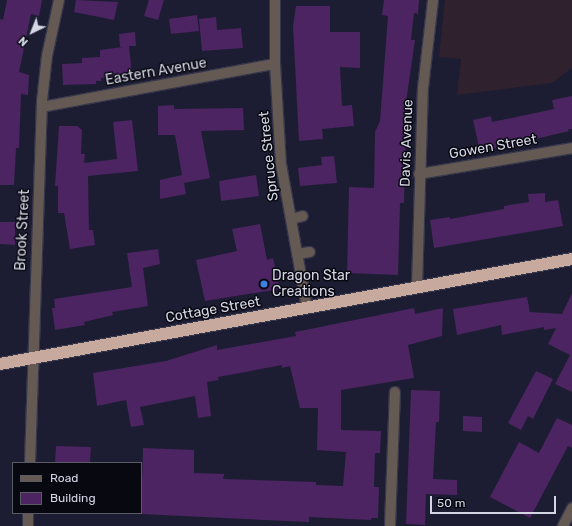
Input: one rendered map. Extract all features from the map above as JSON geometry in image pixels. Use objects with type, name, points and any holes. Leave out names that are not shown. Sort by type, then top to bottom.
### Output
[{"type":"highway","name":"Cottage Street","points":[[0,364],[572,259]]},
{"type":"street","name":"Brook Street","points":[[30,462],[32,358],[42,107],[47,56],[59,0]]},
{"type":"street","name":"Spruce Street","points":[[275,0],[275,64],[281,164],[307,308]]},
{"type":"street","name":"Davis Avenue","points":[[417,287],[419,174],[423,88],[433,0]]},
{"type":"street","name":"Eastern Avenue","points":[[42,107],[275,64]]},
{"type":"street","name":"Gowen Street","points":[[419,174],[572,148]]},
{"type":"street","points":[[291,218],[303,216]]},
{"type":"street","points":[[297,254],[310,252]]},
{"type":"street","points":[[390,526],[395,392]]},
{"type":"street","points":[[563,526],[572,508]]},
{"type":"street","points":[[28,514],[28,526]]},
{"type":"shaded area","points":[[445,0],[572,0],[572,68],[552,83],[457,95],[461,59],[439,57]]},
{"type":"building","points":[[7,0],[42,0],[39,16],[31,14],[19,72],[29,75],[28,95],[21,94],[19,148],[16,148],[14,185],[0,185],[0,19],[3,20]]},
{"type":"building","points":[[76,0],[118,2],[114,20],[74,12]]},
{"type":"building","points":[[149,0],[164,0],[158,20],[144,16]]},
{"type":"building","points":[[384,0],[419,0],[418,14],[414,13],[411,40],[415,40],[405,109],[408,109],[408,131],[406,131],[404,203],[400,203],[398,275],[347,273],[349,187],[374,188],[375,132],[380,121],[388,16],[382,15]]},
{"type":"building","points":[[296,6],[330,6],[330,32],[360,32],[360,68],[340,67],[342,106],[352,105],[354,126],[322,129],[323,139],[299,141],[293,26]]},
{"type":"building","points":[[197,15],[199,31],[171,34],[169,19]]},
{"type":"building","points":[[216,17],[217,30],[241,28],[243,48],[202,51],[199,19]]},
{"type":"building","points":[[135,32],[136,46],[129,46],[132,74],[101,78],[101,81],[96,81],[96,84],[63,85],[62,64],[82,63],[82,58],[100,57],[100,50],[123,47],[120,47],[119,34]]},
{"type":"building","points":[[572,96],[572,129],[568,129],[569,131],[480,152],[473,120],[491,116],[492,122],[554,109],[552,100]]},
{"type":"building","points":[[174,105],[174,109],[243,108],[244,130],[201,131],[210,178],[184,183],[186,194],[160,199],[160,180],[182,175],[175,135],[158,135],[158,106]]},
{"type":"building","points":[[132,120],[138,171],[88,176],[89,230],[93,230],[95,245],[70,249],[64,213],[58,213],[58,186],[55,186],[59,126],[77,126],[82,130],[81,154],[85,154],[84,163],[117,159],[113,122]]},
{"type":"building","points":[[334,156],[337,183],[300,186],[298,168],[322,165],[321,157]]},
{"type":"building","points":[[256,175],[259,196],[221,201],[219,181]]},
{"type":"building","points":[[545,193],[545,202],[558,200],[563,226],[434,248],[430,220],[450,217],[450,219],[504,209],[504,206],[529,202],[528,194]]},
{"type":"building","points":[[0,222],[15,222],[15,245],[0,244]]},
{"type":"building","points":[[260,224],[267,260],[273,258],[280,289],[205,301],[196,260],[237,251],[232,229]]},
{"type":"building","points":[[158,249],[160,264],[143,268],[148,306],[112,312],[113,315],[84,322],[85,325],[55,330],[52,308],[55,308],[54,299],[132,287],[127,253]]},
{"type":"building","points":[[572,293],[572,392],[555,384],[570,355],[548,344],[556,328],[544,330],[544,327],[502,335],[501,325],[457,335],[453,309],[527,297],[530,312],[562,314]]},
{"type":"building","points":[[414,308],[415,314],[443,308],[442,336],[408,345],[414,378],[341,390],[341,430],[381,431],[380,453],[375,453],[374,487],[379,487],[378,518],[371,518],[371,520],[309,517],[309,522],[141,514],[143,448],[194,450],[194,473],[224,474],[223,479],[316,482],[316,485],[343,486],[346,452],[317,450],[318,408],[300,408],[290,366],[282,368],[282,365],[218,377],[219,380],[207,382],[211,416],[198,418],[195,396],[140,407],[144,425],[131,427],[126,400],[97,406],[93,373],[166,361],[217,345],[217,350],[296,336],[295,332]]},
{"type":"building","points":[[536,371],[553,379],[533,419],[528,416],[521,430],[508,423]]},
{"type":"building","points":[[411,390],[440,391],[439,422],[436,422],[433,479],[457,480],[457,495],[426,494],[425,525],[406,524]]},
{"type":"building","points":[[463,416],[482,417],[482,432],[463,431]]},
{"type":"building","points":[[557,418],[572,425],[572,448],[568,446],[530,518],[490,497],[519,442],[539,453]]},
{"type":"building","points":[[56,446],[91,447],[90,462],[55,462]]},
{"type":"place","name":"Dragon Star Creations","points":[[264,284]]}]
